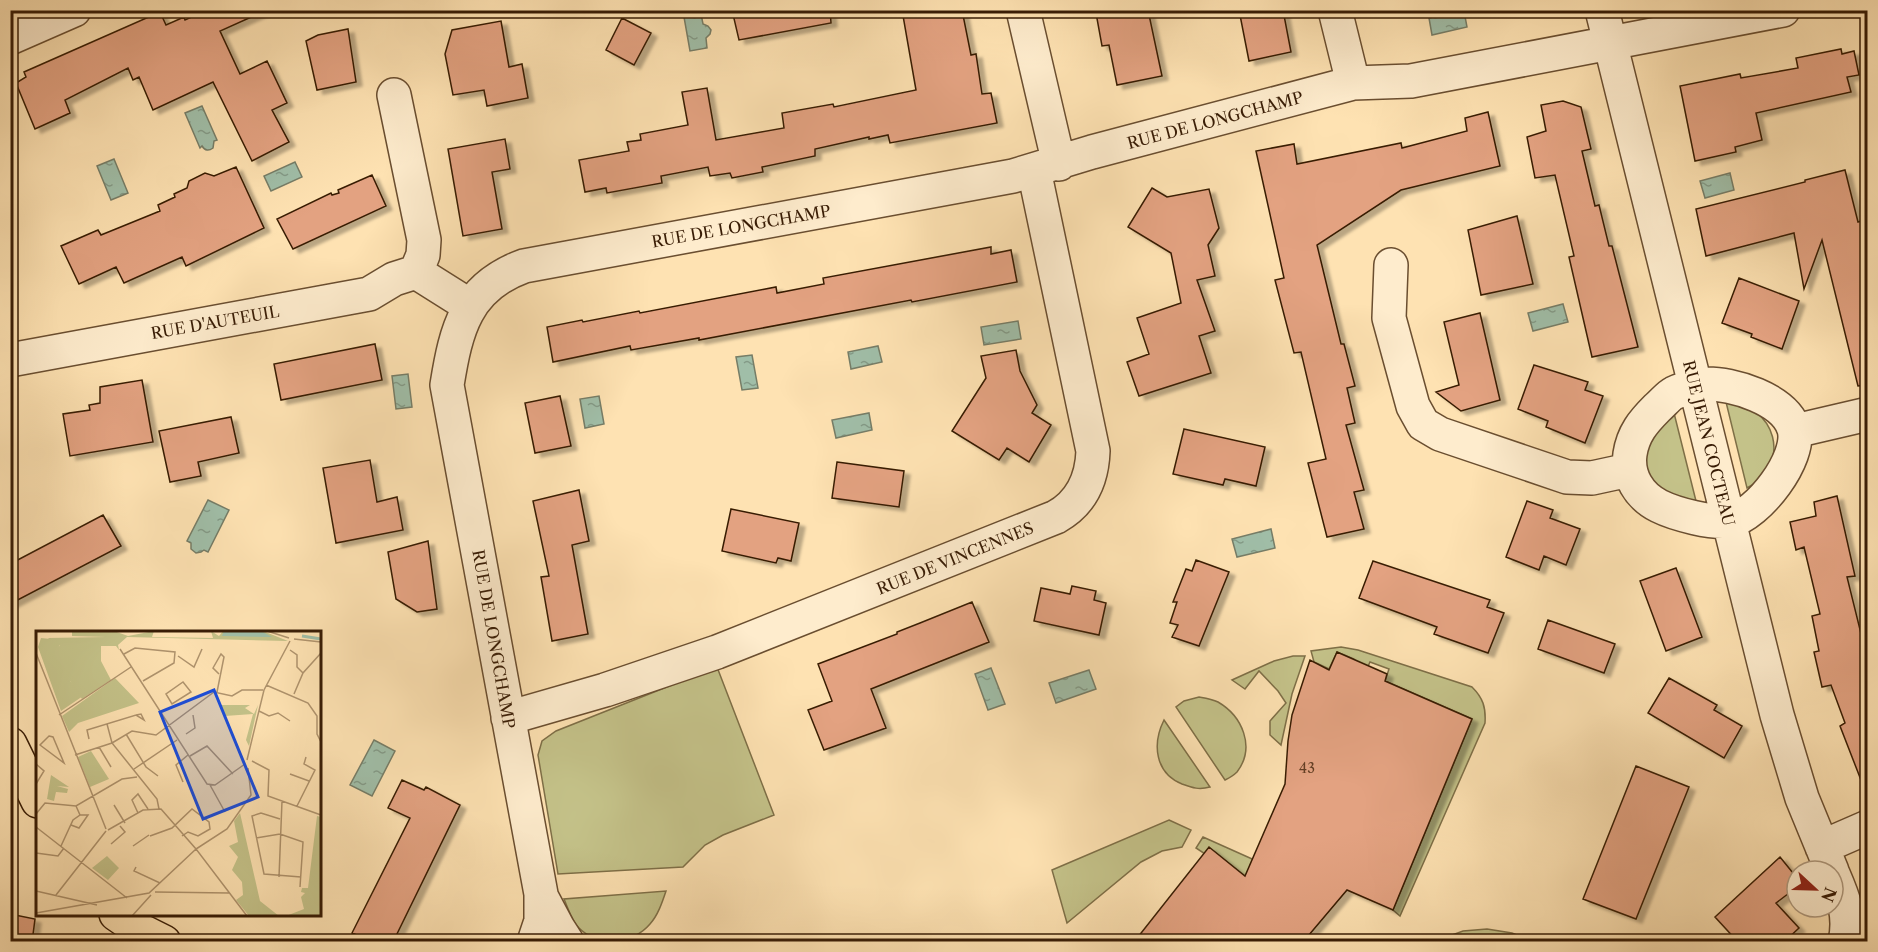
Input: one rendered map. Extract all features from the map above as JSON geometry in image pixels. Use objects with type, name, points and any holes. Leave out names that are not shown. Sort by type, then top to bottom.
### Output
[{"type":"main road","points":[[10,744],[36,797]]},
{"type":"main road","points":[[118,916],[165,942]]},
{"type":"street","points":[[10,38],[74,10]]},
{"type":"street","name":"RUE DE VINCENNES","points":[[508,718],[605,690],[717,652],[1056,518],[1073,505],[1085,489],[1093,462],[1093,452],[1046,167],[1023,10]]},
{"type":"street","points":[[1335,10],[1353,83]]},
{"type":"street","name":"RUE JEAN COCTEAU","points":[[1602,10],[1761,654],[1792,770],[1827,859]]},
{"type":"street","name":"RUE DE LONGCHAMP","points":[[541,894],[447,385],[455,342],[470,306],[494,280],[509,271],[524,266],[986,182],[1353,83],[1411,81],[1783,10]]},
{"type":"street","points":[[394,95],[424,240],[424,249],[416,272],[470,306]]},
{"type":"street","points":[[1390,265],[1389,318],[1413,406],[1422,424],[1440,434],[1567,477],[1592,478],[1629,470]]},
{"type":"street","name":"RUE D'AUTEUIL","points":[[10,360],[369,294],[394,279],[416,272]]},
{"type":"street","points":[[1716,384],[1751,392],[1785,415],[1795,431],[1791,453],[1781,476],[1757,505],[1740,518],[1729,521],[1707,519],[1659,506],[1641,492],[1633,482],[1629,470],[1631,449],[1636,432],[1645,419],[1675,392],[1695,386],[1716,384]]},
{"type":"street","points":[[1795,431],[1868,414]]},
{"type":"street","points":[[1834,859],[1868,827]]},
{"type":"street","points":[[534,942],[541,921],[541,896],[567,942]]},
{"type":"street","name":"RUE JEAN COCTEAU","points":[[1845,902],[1847,926],[1845,942]]},
{"type":"shaded area","points":[[1726,402],[1743,405],[1757,413],[1767,424],[1772,437],[1774,451],[1770,465],[1761,477],[1747,488]]},
{"type":"shaded area","points":[[1674,413],[1696,501],[1676,498],[1659,489],[1653,483],[1646,465],[1646,454],[1651,436]]},
{"type":"shaded area","points":[[1341,647],[1358,650],[1472,687],[1479,695],[1484,707],[1485,723],[1400,916],[1393,910],[1472,719],[1385,681],[1389,669],[1370,662],[1365,673],[1354,659],[1337,652],[1329,669],[1314,662],[1311,651]]},
{"type":"shaded area","points":[[1293,656],[1305,656],[1292,694],[1281,745],[1270,735],[1270,721],[1286,703],[1278,691],[1259,671],[1245,689],[1232,680],[1274,661]]},
{"type":"shaded area","points":[[717,667],[774,815],[723,835],[705,845],[683,867],[558,874],[538,755],[542,741],[556,731]]},
{"type":"shaded area","points":[[1199,697],[1216,701],[1226,708],[1234,715],[1244,733],[1246,743],[1243,762],[1237,772],[1225,780],[1176,707],[1184,701]]},
{"type":"shaded area","points":[[1164,720],[1210,787],[1189,787],[1166,773],[1158,757],[1157,748]]},
{"type":"shaded area","points":[[1169,820],[1191,830],[1182,847],[1162,851],[1141,862],[1067,923],[1052,870]]},
{"type":"shaded area","points":[[1203,837],[1288,875],[1273,899],[1196,848]]},
{"type":"shaded area","points":[[666,891],[658,913],[643,931],[615,941],[596,938],[579,928],[572,919],[564,899]]},
{"type":"shaded area","points":[[1487,929],[1512,933],[1531,941],[1436,941],[1463,931]]},
{"type":"water","points":[[1464,11],[1467,27],[1432,35],[1429,18]]},
{"type":"water","points":[[701,14],[703,24],[711,30],[706,38],[707,48],[690,51],[684,17]]},
{"type":"water","points":[[202,106],[217,140],[214,141],[213,148],[209,150],[202,146],[200,148],[185,113]]},
{"type":"water","points":[[114,159],[128,193],[111,200],[97,166]]},
{"type":"water","points":[[295,162],[302,177],[271,191],[264,176]]},
{"type":"water","points":[[1730,173],[1734,190],[1705,198],[1700,181]]},
{"type":"water","points":[[1563,304],[1568,322],[1533,331],[1528,313]]},
{"type":"water","points":[[1018,321],[1021,339],[984,345],[981,327]]},
{"type":"water","points":[[878,346],[882,362],[851,369],[848,352]]},
{"type":"water","points":[[752,355],[758,388],[742,390],[736,357]]},
{"type":"water","points":[[408,374],[412,407],[396,409],[392,376]]},
{"type":"water","points":[[599,396],[604,424],[585,428],[580,399]]},
{"type":"water","points":[[869,413],[872,430],[836,438],[832,420]]},
{"type":"water","points":[[208,500],[229,510],[208,552],[204,550],[196,553],[191,549],[191,543],[187,541]]},
{"type":"water","points":[[1271,529],[1275,548],[1237,557],[1232,539]]},
{"type":"water","points":[[991,668],[1005,704],[988,710],[975,674]]},
{"type":"water","points":[[1089,670],[1096,689],[1056,703],[1049,683]]},
{"type":"water","points":[[374,740],[395,751],[372,796],[350,785]]},
{"type":"building","points":[[207,10],[267,10],[220,31],[240,74],[267,61],[287,103],[272,110],[289,142],[252,161],[213,82],[153,110],[139,77],[133,80],[128,68],[65,100],[70,113],[35,129],[16,83],[26,77],[24,72],[160,12],[166,25],[184,17],[185,20]]},
{"type":"building","points":[[732,10],[830,10],[831,23],[739,40]]},
{"type":"building","points":[[902,10],[962,10],[971,55],[976,54],[982,94],[991,93],[997,123],[890,143],[888,135],[869,139],[869,137],[815,149],[815,156],[762,167],[763,172],[732,178],[730,173],[710,176],[708,167],[661,176],[662,183],[607,193],[606,188],[585,192],[579,160],[629,151],[627,142],[641,140],[640,134],[688,125],[682,92],[707,88],[716,140],[784,128],[782,113],[833,104],[834,107],[916,90]]},
{"type":"building","points":[[1110,10],[1148,10],[1162,76],[1117,85],[1109,45],[1102,46],[1096,13]]},
{"type":"building","points":[[1239,10],[1283,10],[1291,52],[1249,61]]},
{"type":"building","points":[[622,18],[651,33],[634,65],[606,50]]},
{"type":"building","points":[[501,21],[509,67],[522,64],[528,98],[487,106],[484,90],[453,95],[445,54],[452,30]]},
{"type":"building","points":[[348,29],[356,82],[317,90],[306,41],[318,35]]},
{"type":"building","points":[[1841,49],[1842,54],[1854,51],[1859,75],[1847,77],[1851,92],[1756,113],[1762,140],[1735,147],[1736,152],[1695,161],[1680,86],[1740,74],[1741,78],[1798,68],[1796,58]]},
{"type":"building","points":[[1563,101],[1581,107],[1591,149],[1582,151],[1595,206],[1599,205],[1609,246],[1612,246],[1638,347],[1592,357],[1569,257],[1574,256],[1555,175],[1535,178],[1527,137],[1546,131],[1541,105]]},
{"type":"building","points":[[1488,112],[1500,166],[1401,190],[1317,245],[1341,344],[1344,344],[1355,386],[1347,388],[1355,423],[1346,425],[1364,490],[1354,492],[1364,529],[1327,537],[1308,463],[1326,459],[1301,352],[1294,353],[1275,280],[1284,278],[1256,151],[1294,144],[1297,164],[1401,143],[1402,148],[1467,131],[1465,118]]},
{"type":"building","points":[[505,139],[510,169],[492,172],[502,229],[463,236],[448,149]]},
{"type":"building","points":[[236,167],[264,228],[186,266],[182,257],[124,283],[116,267],[79,284],[61,246],[98,230],[101,235],[160,211],[158,205],[187,188],[189,181],[205,173],[214,176]]},
{"type":"building","points":[[1845,170],[1858,222],[1868,219],[1868,385],[1858,386],[1822,240],[1804,289],[1794,233],[1706,256],[1696,209]]},
{"type":"building","points":[[372,175],[386,206],[293,249],[277,219],[331,193],[332,195],[339,193],[338,190]]},
{"type":"building","points":[[1152,188],[1167,197],[1209,189],[1219,228],[1208,245],[1215,276],[1197,280],[1215,331],[1199,336],[1211,373],[1139,396],[1127,362],[1149,354],[1137,318],[1181,303],[1171,253],[1128,227]]},
{"type":"building","points":[[1517,216],[1533,284],[1481,295],[1468,230]]},
{"type":"building","points":[[991,247],[991,254],[1011,250],[1017,282],[699,340],[699,338],[631,350],[630,346],[553,362],[547,327],[639,311],[640,313],[776,287],[777,293],[824,284],[823,278]]},
{"type":"building","points":[[1739,278],[1799,301],[1782,349],[1751,337],[1752,334],[1722,323]]},
{"type":"building","points":[[1480,313],[1500,400],[1461,411],[1436,392],[1459,385],[1444,322]]},
{"type":"building","points":[[375,344],[382,380],[281,400],[274,364]]},
{"type":"building","points":[[1016,350],[1020,371],[1037,405],[1032,413],[1051,425],[1029,462],[1007,448],[999,460],[952,431],[986,378],[981,356]]},
{"type":"building","points":[[1534,365],[1588,382],[1585,390],[1603,396],[1585,443],[1546,427],[1548,421],[1518,409]]},
{"type":"building","points":[[142,380],[153,442],[70,456],[63,414],[90,410],[89,405],[100,403],[100,387]]},
{"type":"building","points":[[560,396],[571,446],[535,453],[525,403]]},
{"type":"building","points":[[231,417],[239,453],[198,462],[201,476],[170,482],[159,431]]},
{"type":"building","points":[[1184,429],[1265,447],[1256,486],[1225,479],[1223,485],[1173,474]]},
{"type":"building","points":[[370,460],[377,502],[397,497],[403,530],[336,543],[323,468]]},
{"type":"building","points":[[837,462],[904,471],[899,507],[832,498]]},
{"type":"building","points":[[579,490],[589,541],[572,545],[588,634],[552,641],[541,577],[549,576],[533,501]]},
{"type":"building","points":[[1837,496],[1855,576],[1847,577],[1868,662],[1868,792],[1866,793],[1840,726],[1845,723],[1831,685],[1822,687],[1814,652],[1819,651],[1812,616],[1820,614],[1804,547],[1796,550],[1790,522],[1816,516],[1814,502]]},
{"type":"building","points":[[1527,501],[1553,510],[1550,518],[1580,529],[1566,565],[1544,556],[1539,570],[1506,557]]},
{"type":"building","points":[[731,509],[799,523],[791,561],[778,558],[776,563],[722,551]]},
{"type":"building","points":[[103,515],[121,546],[10,604],[10,564]]},
{"type":"building","points":[[428,541],[437,609],[417,612],[396,599],[388,552]]},
{"type":"building","points":[[1196,560],[1229,572],[1199,646],[1172,637],[1178,625],[1170,623],[1177,602],[1173,602],[1186,569],[1192,571]]},
{"type":"building","points":[[1373,561],[1490,600],[1487,607],[1504,613],[1488,653],[1434,634],[1437,627],[1359,598]]},
{"type":"building","points":[[1676,568],[1702,637],[1666,651],[1640,581]]},
{"type":"building","points":[[1072,586],[1096,591],[1094,600],[1106,603],[1099,635],[1034,621],[1041,588],[1070,594]]},
{"type":"building","points":[[972,602],[989,642],[871,689],[886,728],[824,750],[808,710],[832,701],[818,664]]},
{"type":"building","points":[[1548,620],[1615,644],[1604,673],[1538,649]]},
{"type":"building","points":[[1337,652],[1387,674],[1385,681],[1472,719],[1393,910],[1347,890],[1303,942],[1134,942],[1209,847],[1245,876],[1285,784],[1292,715],[1310,660],[1329,670]]},
{"type":"building","points":[[1669,678],[1717,705],[1714,710],[1742,726],[1724,758],[1648,713]]},
{"type":"building","points":[[1636,766],[1689,787],[1636,919],[1583,899]]},
{"type":"building","points":[[402,780],[424,790],[426,787],[460,805],[393,942],[374,942],[352,933],[410,818],[388,808]]},
{"type":"building","points":[[1780,857],[1785,863],[1785,896],[1776,903],[1785,913],[1785,919],[1791,919],[1799,928],[1784,942],[1738,942],[1715,917]]},
{"type":"building","points":[[10,914],[35,919],[32,942],[10,942]]}]
